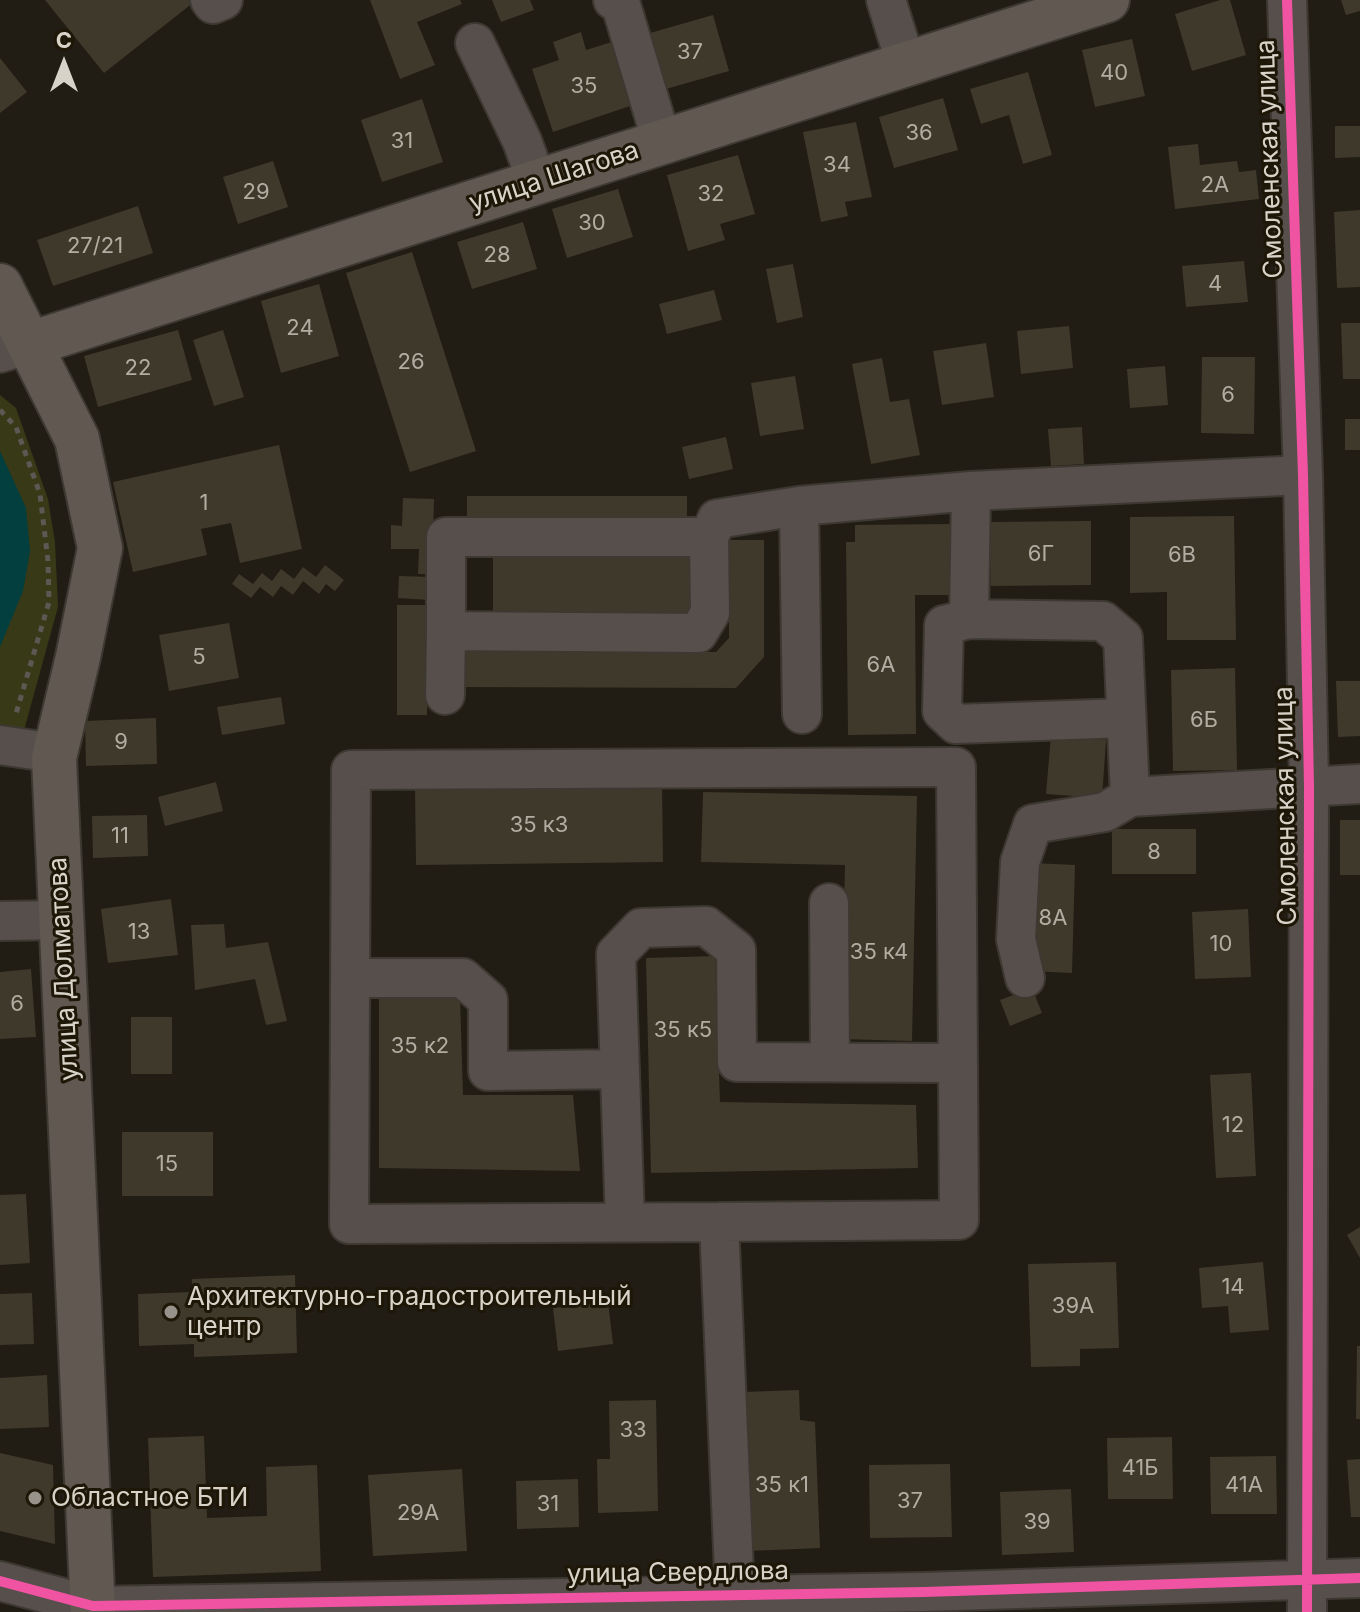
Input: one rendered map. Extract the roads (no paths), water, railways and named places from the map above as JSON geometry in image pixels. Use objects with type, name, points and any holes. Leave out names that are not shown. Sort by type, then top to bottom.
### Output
[{"type":"main road","name":"улица Шагова","points":[[15,349],[1107,0]]},
{"type":"main road","name":"улица Долматова","points":[[0,286],[15,349],[77,439],[100,548],[55,753],[93,1609]]},
{"type":"street","points":[[210,0],[213,4],[223,0]]},
{"type":"street","points":[[613,0],[621,5],[662,142]]},
{"type":"street","points":[[886,0],[906,64]]},
{"type":"street","name":"Смоленская улица","points":[[1287,0],[1303,475],[1309,787],[1308,1596]]},
{"type":"street","points":[[475,43],[522,141],[537,182]]},
{"type":"street","points":[[446,631],[698,633],[710,613],[709,537],[717,519],[799,506],[971,491],[1303,475]]},
{"type":"street","points":[[969,619],[971,491]]},
{"type":"street","points":[[799,506],[802,714]]},
{"type":"street","points":[[445,695],[446,537],[709,537]]},
{"type":"street","points":[[1125,718],[956,724],[942,711],[944,625],[969,619],[1103,621],[1123,638],[1130,797]]},
{"type":"street","points":[[6,735],[55,753]]},
{"type":"street","points":[[956,767],[958,1063],[959,1220],[349,1224],[351,770],[956,767]]},
{"type":"street","points":[[1025,978],[1016,939],[1020,862],[1033,824],[1105,812],[1130,797],[1360,784]]},
{"type":"street","points":[[829,903],[830,1062]]},
{"type":"street","points":[[0,921],[61,920]]},
{"type":"street","points":[[625,1222],[616,954],[641,928],[706,926],[736,950],[737,1062],[958,1063]]},
{"type":"street","points":[[350,978],[463,978],[488,1000],[488,1071],[620,1069]]},
{"type":"street","points":[[719,1222],[735,1595]]},
{"type":"street","name":"улица Свердлова","points":[[0,1581],[93,1609],[735,1595],[1308,1596],[1360,1578]]},
{"type":"water","points":[[0,451],[26,508],[30,551],[23,591],[0,647]]},
{"type":"place","name":"Архитектурно-градостроительный центр","points":[[171,1312]]},
{"type":"place","name":"Областное БТИ","points":[[35,1498]]}]
